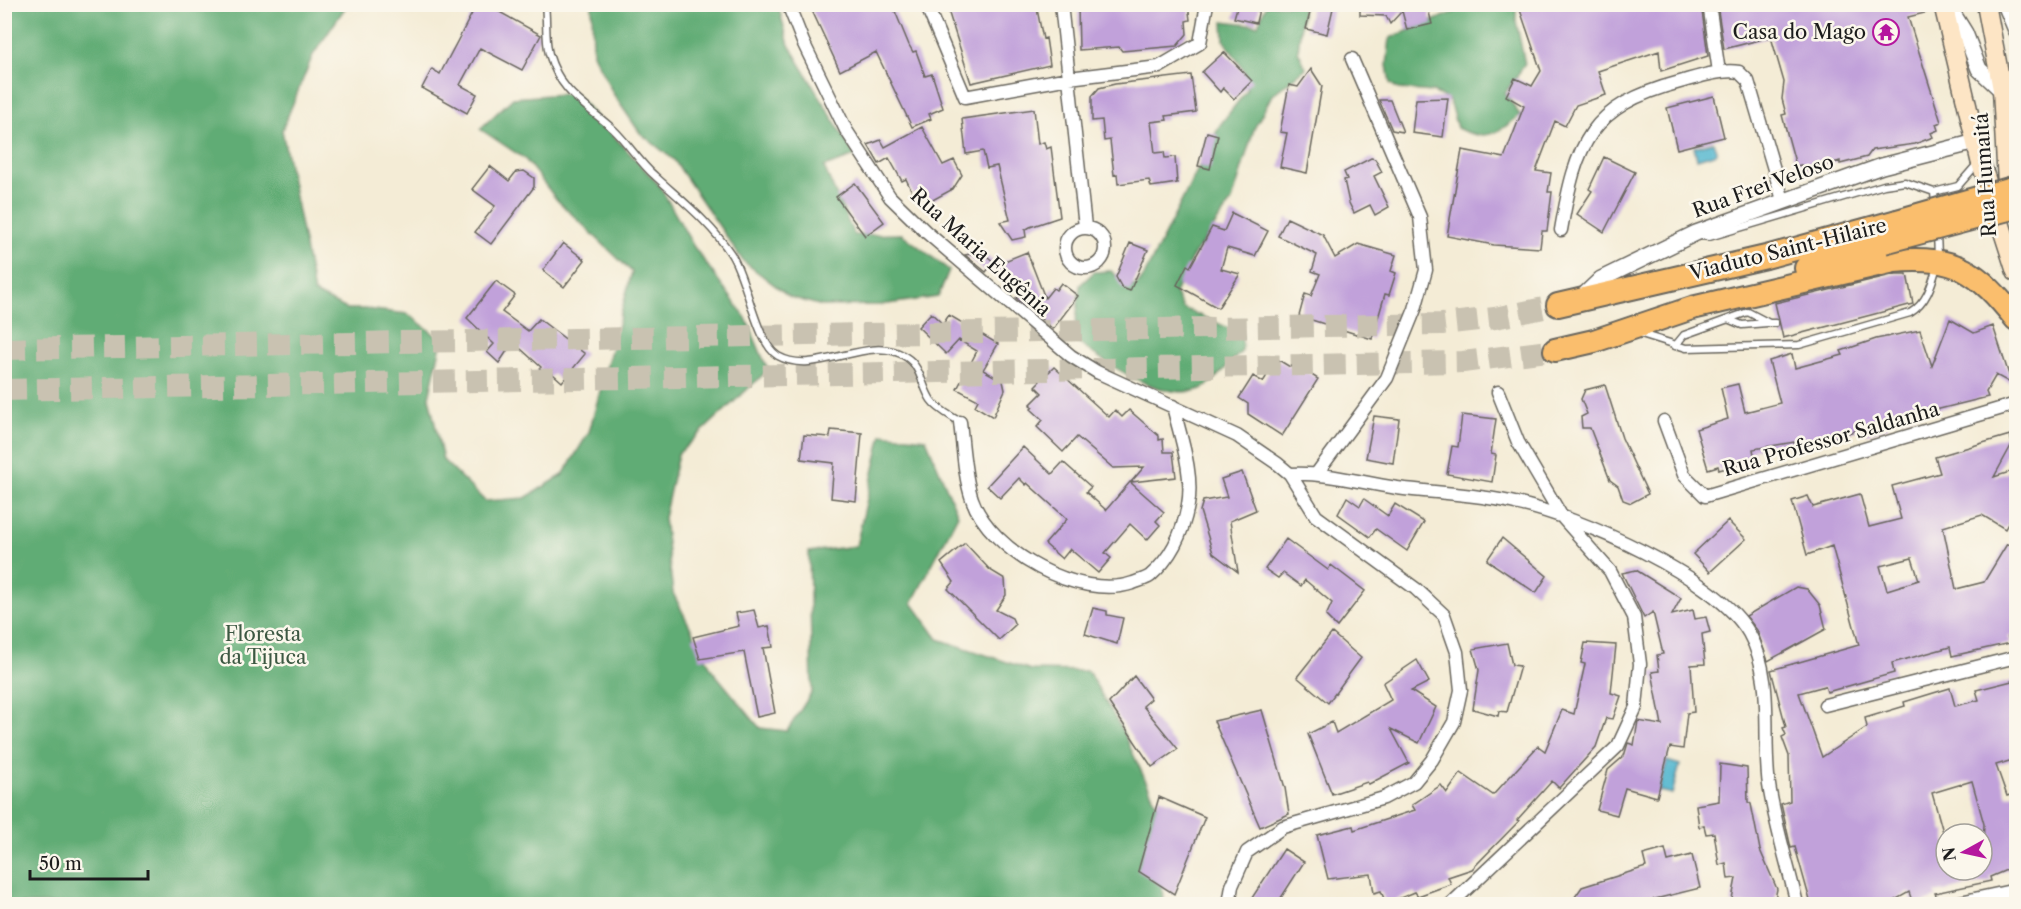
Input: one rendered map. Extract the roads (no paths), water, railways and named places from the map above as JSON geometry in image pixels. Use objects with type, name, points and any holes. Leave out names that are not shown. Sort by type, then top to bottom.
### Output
[{"type":"highway","name":"Viaduto Saint-Hilaire","points":[[1569,302],[1766,257],[2016,187]]},
{"type":"highway","name":"Viaduto Saint-Hilaire","points":[[1692,308],[1884,242],[2014,214]]},
{"type":"highway","points":[[1555,350],[1629,330],[1692,308],[1894,261],[1924,259],[1960,267],[1990,287],[2016,319]]},
{"type":"main road","name":"Rua Humaitá","points":[[1945,4],[1980,160],[2016,271]]},
{"type":"main road","name":"Rua Humaitá","points":[[1986,4],[2002,89],[2014,214],[2016,271]]},
{"type":"street","name":"Rua Maria Eugênia","points":[[788,4],[803,42],[846,130],[890,197],[925,231],[1071,356],[1097,372],[1237,436],[1290,474]]},
{"type":"street","points":[[926,4],[965,97],[1069,78],[1164,65],[1200,43],[1207,4]]},
{"type":"street","points":[[1061,4],[1085,227]]},
{"type":"street","points":[[1709,4],[1719,72]]},
{"type":"street","name":"Rua Humaitá","points":[[1945,4],[1965,33],[1979,69],[2016,104]]},
{"type":"street","points":[[2006,5],[2016,30]]},
{"type":"street","points":[[1317,473],[1387,378],[1415,309],[1426,270],[1420,217],[1352,59]]},
{"type":"street","points":[[1561,230],[1579,153],[1587,136],[1599,122],[1640,94],[1719,72],[1739,72],[1748,81],[1783,200]]},
{"type":"street","name":"Rua Frei Veloso","points":[[1569,302],[1601,279],[1696,233],[1882,166],[1976,142]]},
{"type":"street","points":[[1451,904],[1618,746],[1636,707],[1640,664],[1634,617],[1610,571],[1562,518],[1518,442],[1498,392]]},
{"type":"street","name":"Rua Professor Saldanha","points":[[1664,421],[1684,475],[1705,496],[2016,404]]},
{"type":"street","points":[[960,422],[972,499],[993,533],[1027,561],[1082,584],[1117,588],[1149,577],[1176,545],[1189,503],[1186,461],[1173,406]]},
{"type":"street","points":[[1229,904],[1232,885],[1247,852],[1283,827],[1384,798],[1414,782],[1432,760],[1454,722],[1461,690],[1457,652],[1444,615],[1408,583],[1316,516],[1290,474],[1317,473],[1395,488],[1515,503],[1562,518],[1623,542],[1695,583],[1731,608],[1749,633],[1759,656],[1765,684],[1769,785],[1797,904]]},
{"type":"street","points":[[1825,705],[2016,657]]},
{"type":"street","points":[[1951,904],[2016,890]]},
{"type":"lane","points":[[545,4],[549,53],[564,85],[584,108],[613,129],[653,175],[682,198],[731,254],[745,281],[760,332],[776,355],[794,362],[884,349],[907,357],[920,374],[931,401],[960,422]]},
{"type":"lane","points":[[1696,233],[1709,237],[1884,185],[1905,183],[1934,192],[1958,186],[1980,160]]},
{"type":"lane","points":[[1958,186],[1969,229]]},
{"type":"lane","points":[[1629,330],[1675,346],[1725,348],[1799,345],[1895,320],[1919,308],[1929,292],[1938,261],[1934,192]]},
{"type":"lane","points":[[1675,346],[1684,335],[1748,312],[1754,317],[1772,323],[1742,325],[1730,320]]},
{"type":"lane","points":[[1749,325],[1754,317]]},
{"type":"water","points":[[1713,142],[1717,153],[1697,159],[1694,147]]},
{"type":"water","points":[[1667,761],[1680,765],[1672,794],[1659,791]]},
{"type":"tunnel","points":[[4,349],[1442,324],[1495,318],[1558,305]]},
{"type":"tunnel","points":[[4,390],[1463,362],[1555,350]]},
{"type":"place","name":"Casa do Mago","points":[[1886,32]]},
{"type":"park label","name":"Floresta da Tijuca","points":[[263,646]]}]
